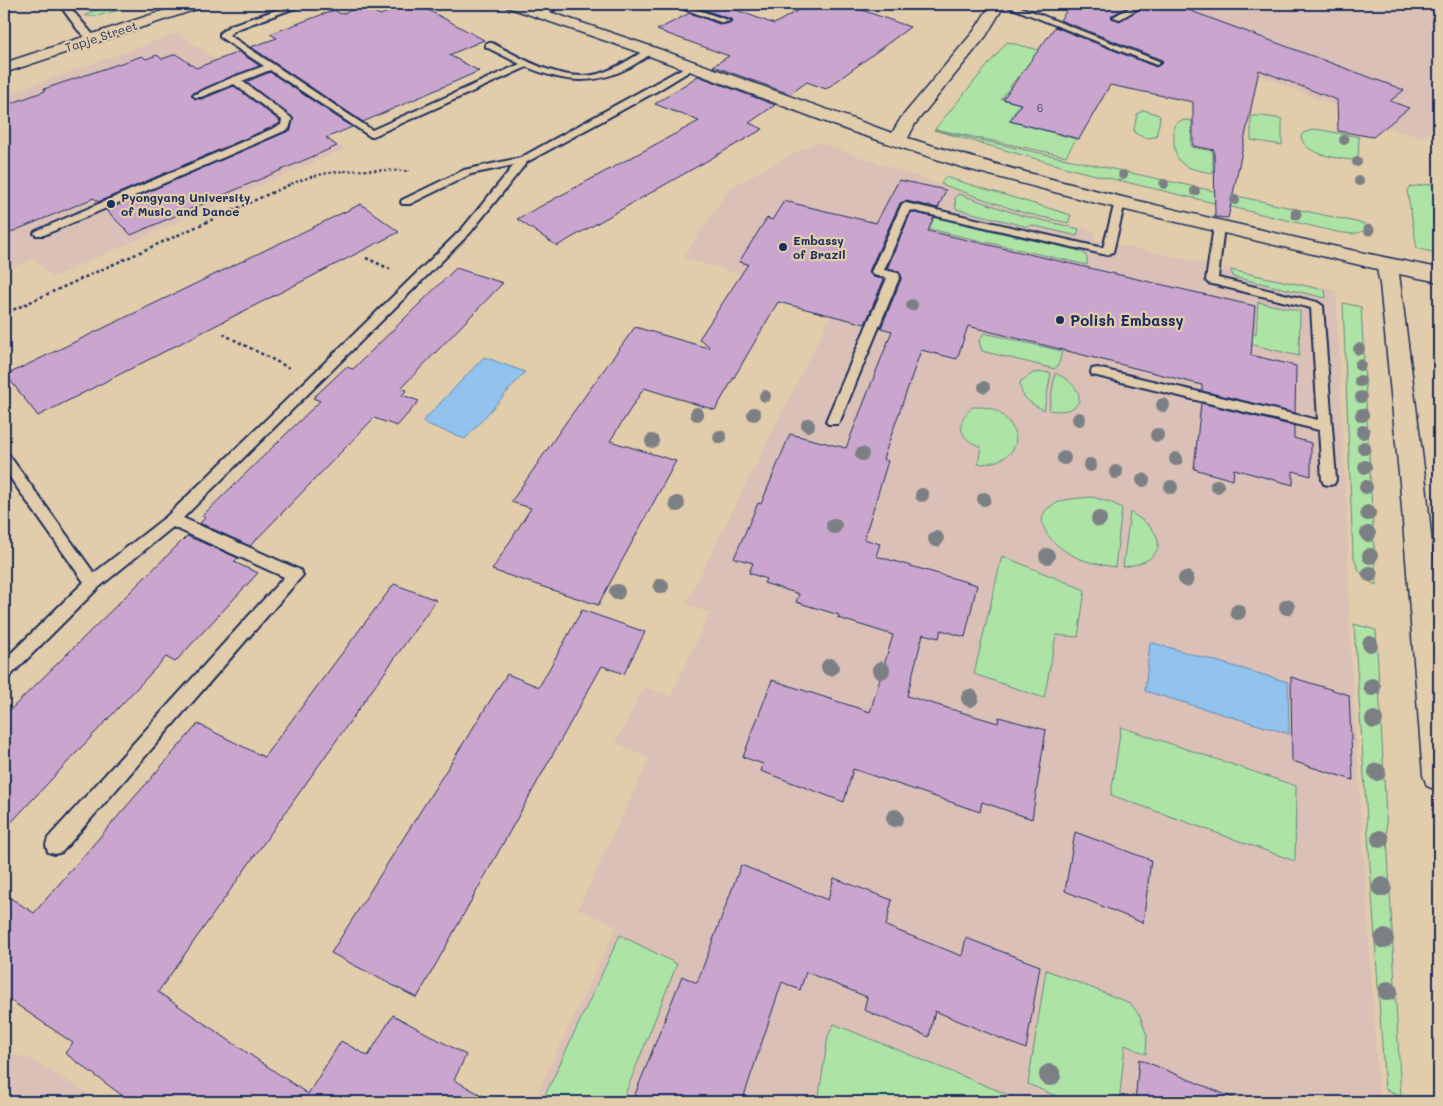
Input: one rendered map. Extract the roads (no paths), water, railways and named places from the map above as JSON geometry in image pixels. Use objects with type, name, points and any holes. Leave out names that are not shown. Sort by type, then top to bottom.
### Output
[{"type":"street","name":"Tapje Street","points":[[4,68],[198,4]]},
{"type":"street","points":[[512,4],[650,51],[898,141],[971,164],[1219,226],[1386,265],[1439,275]]},
{"type":"street","points":[[898,141],[907,122],[980,33],[998,4]]},
{"type":"street","points":[[1386,265],[1391,284],[1434,660],[1439,775]]},
{"type":"lane","points":[[63,4],[92,39]]},
{"type":"lane","points":[[302,4],[284,6],[234,28],[223,35],[371,134],[527,64]]},
{"type":"lane","points":[[540,13],[563,4]]},
{"type":"lane","points":[[674,4],[726,21]]},
{"type":"lane","points":[[1006,4],[1157,62]]},
{"type":"lane","points":[[1116,17],[1142,4]]},
{"type":"lane","points":[[489,45],[527,64],[576,78],[592,78],[631,62],[650,51]]},
{"type":"lane","points":[[406,202],[468,172],[522,160],[654,89],[690,66]]},
{"type":"lane","points":[[198,95],[270,67]]},
{"type":"lane","points":[[40,233],[286,127],[287,119],[234,80]]},
{"type":"lane","points":[[4,671],[93,583],[172,520],[466,231],[522,160]]},
{"type":"lane","points":[[833,421],[894,276],[877,272],[906,206],[1107,252],[1120,202]]},
{"type":"lane","points":[[1219,226],[1212,280],[1317,306],[1329,480]]},
{"type":"lane","points":[[1097,372],[1326,427]]},
{"type":"lane","points":[[4,459],[93,583]]},
{"type":"lane","points":[[55,845],[295,575],[172,520]]},
{"type":"water","points":[[484,357],[525,372],[465,439],[422,422]]},
{"type":"water","points":[[1150,642],[1288,682],[1289,734],[1145,691]]},
{"type":"place","name":"Pyongyang University of Music and Dance","points":[[111,204]]},
{"type":"place","name":"Embassy of Brazil","points":[[783,247]]},
{"type":"place","name":"Polish Embassy","points":[[1060,320]]}]
